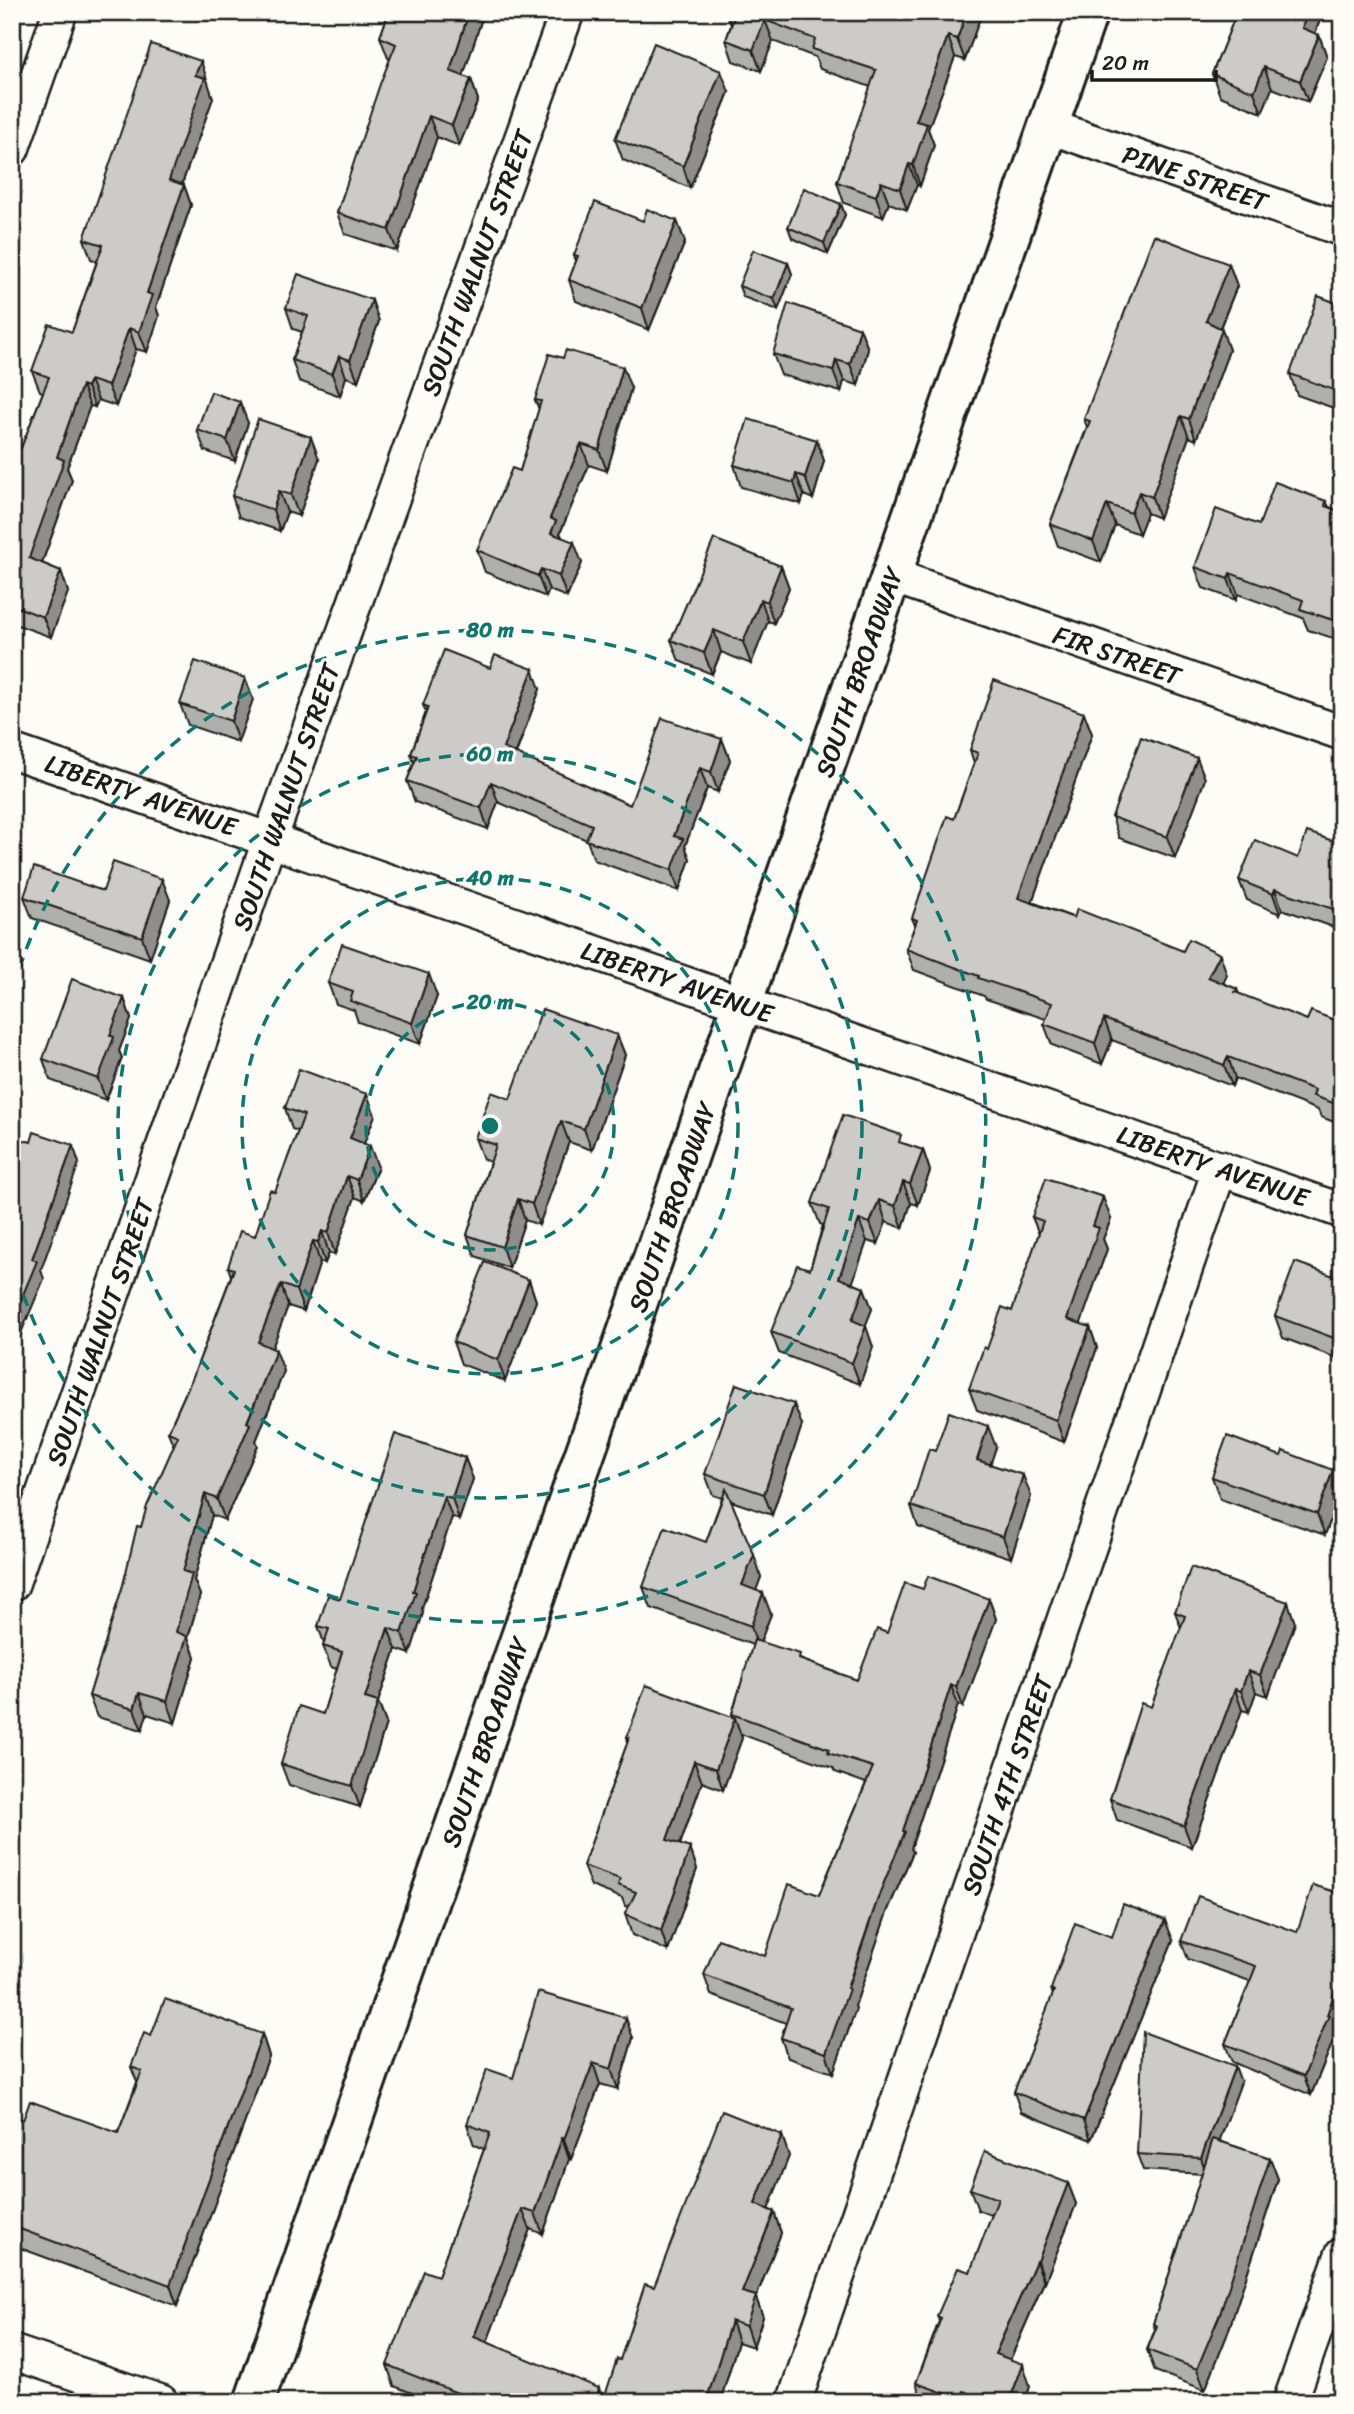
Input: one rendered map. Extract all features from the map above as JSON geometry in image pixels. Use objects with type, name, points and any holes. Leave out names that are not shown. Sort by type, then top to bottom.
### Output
[{"type":"street","points":[[12,149],[60,12]]},
{"type":"street","name":"SOUTH WALNUT STREET","points":[[12,1584],[270,839],[567,12]]},
{"type":"street","name":"SOUTH BROADWAY","points":[[254,2402],[1088,12]]},
{"type":"street","name":"PINE STREET","points":[[1048,126],[1342,229]]},
{"type":"street","name":"FIR STREET","points":[[893,576],[1342,733]]},
{"type":"street","name":"LIBERTY AVENUE","points":[[12,751],[1342,1211]]},
{"type":"street","name":"SOUTH 4TH STREET","points":[[794,2402],[1220,1168]]},
{"type":"street","points":[[1290,2402],[1342,2255]]},
{"type":"street","points":[[12,2352],[161,2402]]},
{"type":"building","points":[[389,12],[469,12],[450,71],[471,79],[452,125],[429,116],[389,230],[337,213],[396,44],[380,37]]},
{"type":"building","points":[[736,12],[837,12],[850,16],[852,12],[967,12],[957,39],[948,36],[916,121],[927,124],[913,165],[909,164],[900,189],[881,182],[876,196],[837,182],[876,70],[812,49],[815,39],[765,20],[753,50],[726,40]]},
{"type":"building","points":[[1237,12],[1307,12],[1302,28],[1319,35],[1300,81],[1264,67],[1254,92],[1212,74]]},
{"type":"building","points":[[654,43],[721,71],[683,166],[615,139]]},
{"type":"building","points":[[151,44],[201,61],[195,75],[205,78],[169,180],[184,185],[147,293],[152,295],[139,332],[129,328],[108,386],[90,380],[87,387],[82,385],[57,457],[64,460],[29,558],[61,571],[43,617],[12,605],[12,454],[15,446],[21,448],[49,377],[32,371],[49,324],[72,332],[103,245],[84,239]]},
{"type":"building","points":[[804,188],[841,204],[824,243],[788,227]]},
{"type":"building","points":[[595,202],[643,221],[647,209],[677,221],[642,308],[569,280],[578,256],[574,255]]},
{"type":"building","points":[[1154,235],[1229,264],[1206,321],[1222,329],[1189,419],[1181,416],[1152,497],[1139,492],[1131,513],[1107,504],[1093,541],[1050,524],[1090,421],[1084,419]]},
{"type":"building","points":[[753,250],[788,263],[774,299],[739,286]]},
{"type":"building","points":[[298,274],[372,300],[350,360],[339,356],[332,374],[292,360],[308,316],[286,308]]},
{"type":"building","points":[[1318,296],[1342,305],[1342,393],[1290,374]]},
{"type":"building","points":[[788,303],[860,328],[850,364],[836,360],[833,371],[773,354]]},
{"type":"building","points":[[566,350],[623,367],[599,450],[581,444],[550,518],[556,521],[551,533],[574,542],[559,576],[541,569],[538,576],[477,550],[512,468],[520,471],[541,401],[535,400],[549,354],[563,358]]},
{"type":"building","points":[[211,392],[240,402],[227,440],[197,430]]},
{"type":"building","points":[[258,419],[311,437],[291,495],[279,491],[273,510],[232,496]]},
{"type":"building","points":[[748,419],[817,440],[805,477],[796,474],[794,483],[734,465]]},
{"type":"building","points":[[1275,482],[1326,501],[1325,506],[1342,512],[1342,623],[1300,609],[1303,600],[1230,573],[1228,579],[1195,567],[1216,509],[1259,525]]},
{"type":"building","points":[[714,539],[781,566],[767,602],[761,599],[743,642],[714,630],[704,653],[671,640]]},
{"type":"building","points":[[444,650],[490,668],[495,655],[533,669],[503,748],[630,805],[662,718],[722,739],[711,772],[700,768],[674,836],[683,839],[672,870],[586,840],[592,825],[491,782],[481,808],[407,781],[417,756],[411,754],[428,707],[423,705]]},
{"type":"building","points":[[195,661],[245,678],[231,721],[180,704]]},
{"type":"building","points":[[994,680],[1084,713],[1018,898],[1074,918],[1077,909],[1183,951],[1189,939],[1220,954],[1208,977],[1237,989],[1235,992],[1307,1020],[1311,1011],[1342,1023],[1342,1106],[1313,1096],[1315,1090],[1228,1057],[1224,1065],[1104,1019],[1095,1043],[1044,1024],[1052,1003],[978,978],[979,976],[906,949],[917,920],[912,918],[947,816],[954,819],[978,753],[970,750]]},
{"type":"building","points":[[1141,737],[1197,758],[1167,837],[1112,817]]},
{"type":"building","points":[[1307,832],[1342,844],[1342,912],[1275,889],[1273,894],[1239,880],[1255,840],[1298,858]]},
{"type":"building","points":[[113,862],[162,879],[142,937],[24,897],[34,867],[103,891]]},
{"type":"building","points":[[342,944],[429,974],[412,1023],[350,1001],[353,992],[328,983]]},
{"type":"building","points":[[72,979],[124,998],[110,1035],[114,1037],[98,1079],[43,1059]]},
{"type":"building","points":[[542,1009],[617,1035],[584,1129],[561,1121],[532,1204],[518,1199],[502,1247],[467,1235],[496,1145],[475,1138],[491,1092],[510,1099]]},
{"type":"building","points":[[299,1069],[367,1094],[350,1138],[370,1146],[357,1180],[347,1176],[328,1233],[322,1231],[318,1242],[313,1241],[296,1290],[281,1284],[258,1342],[276,1350],[247,1422],[250,1424],[217,1499],[205,1494],[183,1571],[192,1574],[176,1632],[187,1636],[167,1701],[139,1693],[134,1709],[89,1696],[123,1585],[137,1526],[141,1527],[147,1506],[178,1436],[168,1432],[194,1374],[234,1269],[228,1267],[240,1231],[255,1236],[270,1190],[275,1192],[304,1115],[285,1108]]},
{"type":"building","points":[[843,1115],[901,1135],[899,1142],[923,1150],[910,1184],[903,1182],[895,1206],[879,1200],[870,1223],[859,1220],[839,1278],[864,1288],[852,1320],[866,1326],[852,1363],[771,1332],[797,1265],[810,1269],[829,1209],[812,1203]]},
{"type":"building","points":[[34,1132],[73,1145],[32,1259],[37,1261],[12,1321],[12,1183],[16,1172],[12,1171],[12,1148],[16,1138],[31,1142]]},
{"type":"building","points":[[1046,1178],[1103,1197],[1093,1226],[1099,1228],[1067,1319],[1090,1327],[1056,1420],[969,1389],[1002,1307],[1012,1311],[1043,1221],[1032,1217]]},
{"type":"building","points":[[485,1262],[529,1280],[498,1360],[453,1342]]},
{"type":"building","points":[[1295,1262],[1342,1279],[1342,1341],[1275,1316]]},
{"type":"building","points":[[736,1384],[794,1404],[764,1494],[705,1474]]},
{"type":"building","points":[[949,1412],[988,1426],[977,1460],[1023,1475],[1003,1537],[911,1506],[929,1449],[935,1451]]},
{"type":"building","points":[[395,1434],[465,1458],[452,1498],[444,1496],[402,1633],[388,1628],[365,1698],[378,1702],[352,1786],[281,1764],[299,1706],[323,1714],[342,1652],[323,1646],[329,1629],[318,1626],[328,1595],[340,1599]]},
{"type":"building","points":[[1227,1436],[1281,1456],[1283,1451],[1333,1470],[1317,1514],[1212,1477]]},
{"type":"building","points":[[726,1489],[754,1555],[742,1585],[763,1593],[751,1626],[643,1587],[665,1527],[706,1542]]},
{"type":"building","points":[[1191,1567],[1288,1602],[1260,1675],[1248,1671],[1241,1691],[1235,1689],[1184,1826],[1110,1799],[1141,1703],[1151,1707],[1185,1616],[1175,1612]]},
{"type":"building","points":[[928,1576],[989,1599],[956,1687],[951,1685],[903,1831],[905,1832],[880,1892],[826,2053],[781,2038],[791,2008],[704,1975],[718,1939],[765,1956],[789,1884],[819,1895],[873,1767],[828,1753],[829,1749],[732,1714],[754,1640],[800,1654],[799,1659],[857,1680],[877,1629],[887,1633],[905,1583],[923,1589]]},
{"type":"building","points":[[646,1685],[735,1718],[716,1769],[694,1761],[667,1840],[690,1848],[661,1931],[625,1914],[636,1892],[618,1885],[620,1879],[583,1866]]},
{"type":"building","points":[[1313,1885],[1342,1894],[1342,1970],[1329,2015],[1304,2076],[1225,2044],[1256,1966],[1181,1941],[1198,1896],[1297,1932]]},
{"type":"building","points":[[1123,1904],[1165,1920],[1084,2120],[1014,2092],[1054,1991],[1051,1989],[1075,1923],[1112,1937]]},
{"type":"building","points":[[538,1992],[626,2018],[611,2069],[593,2063],[535,2213],[522,2209],[474,2337],[599,2388],[595,2402],[496,2402],[472,2393],[470,2398],[387,2365],[424,2271],[438,2276],[490,2133],[467,2124],[487,2069],[513,2078]]},
{"type":"building","points":[[165,1999],[262,2034],[170,2285],[12,2226],[12,2117],[23,2120],[30,2101],[118,2133],[142,2071],[131,2067],[144,2033],[151,2036]]},
{"type":"building","points":[[1143,2032],[1235,2066],[1201,2158],[1137,2154]]},
{"type":"building","points":[[722,2111],[782,2135],[755,2204],[774,2212],[742,2292],[756,2296],[746,2326],[731,2321],[706,2402],[603,2402],[645,2284],[654,2287]]},
{"type":"building","points":[[1213,2139],[1270,2158],[1220,2314],[1197,2369],[1147,2350],[1157,2326],[1153,2324]]},
{"type":"building","points":[[985,2151],[1068,2183],[1038,2261],[995,2354],[1023,2364],[1009,2402],[992,2402],[964,2391],[961,2399],[916,2383],[941,2318],[937,2316],[958,2268],[970,2272],[998,2199],[970,2189]]}]
